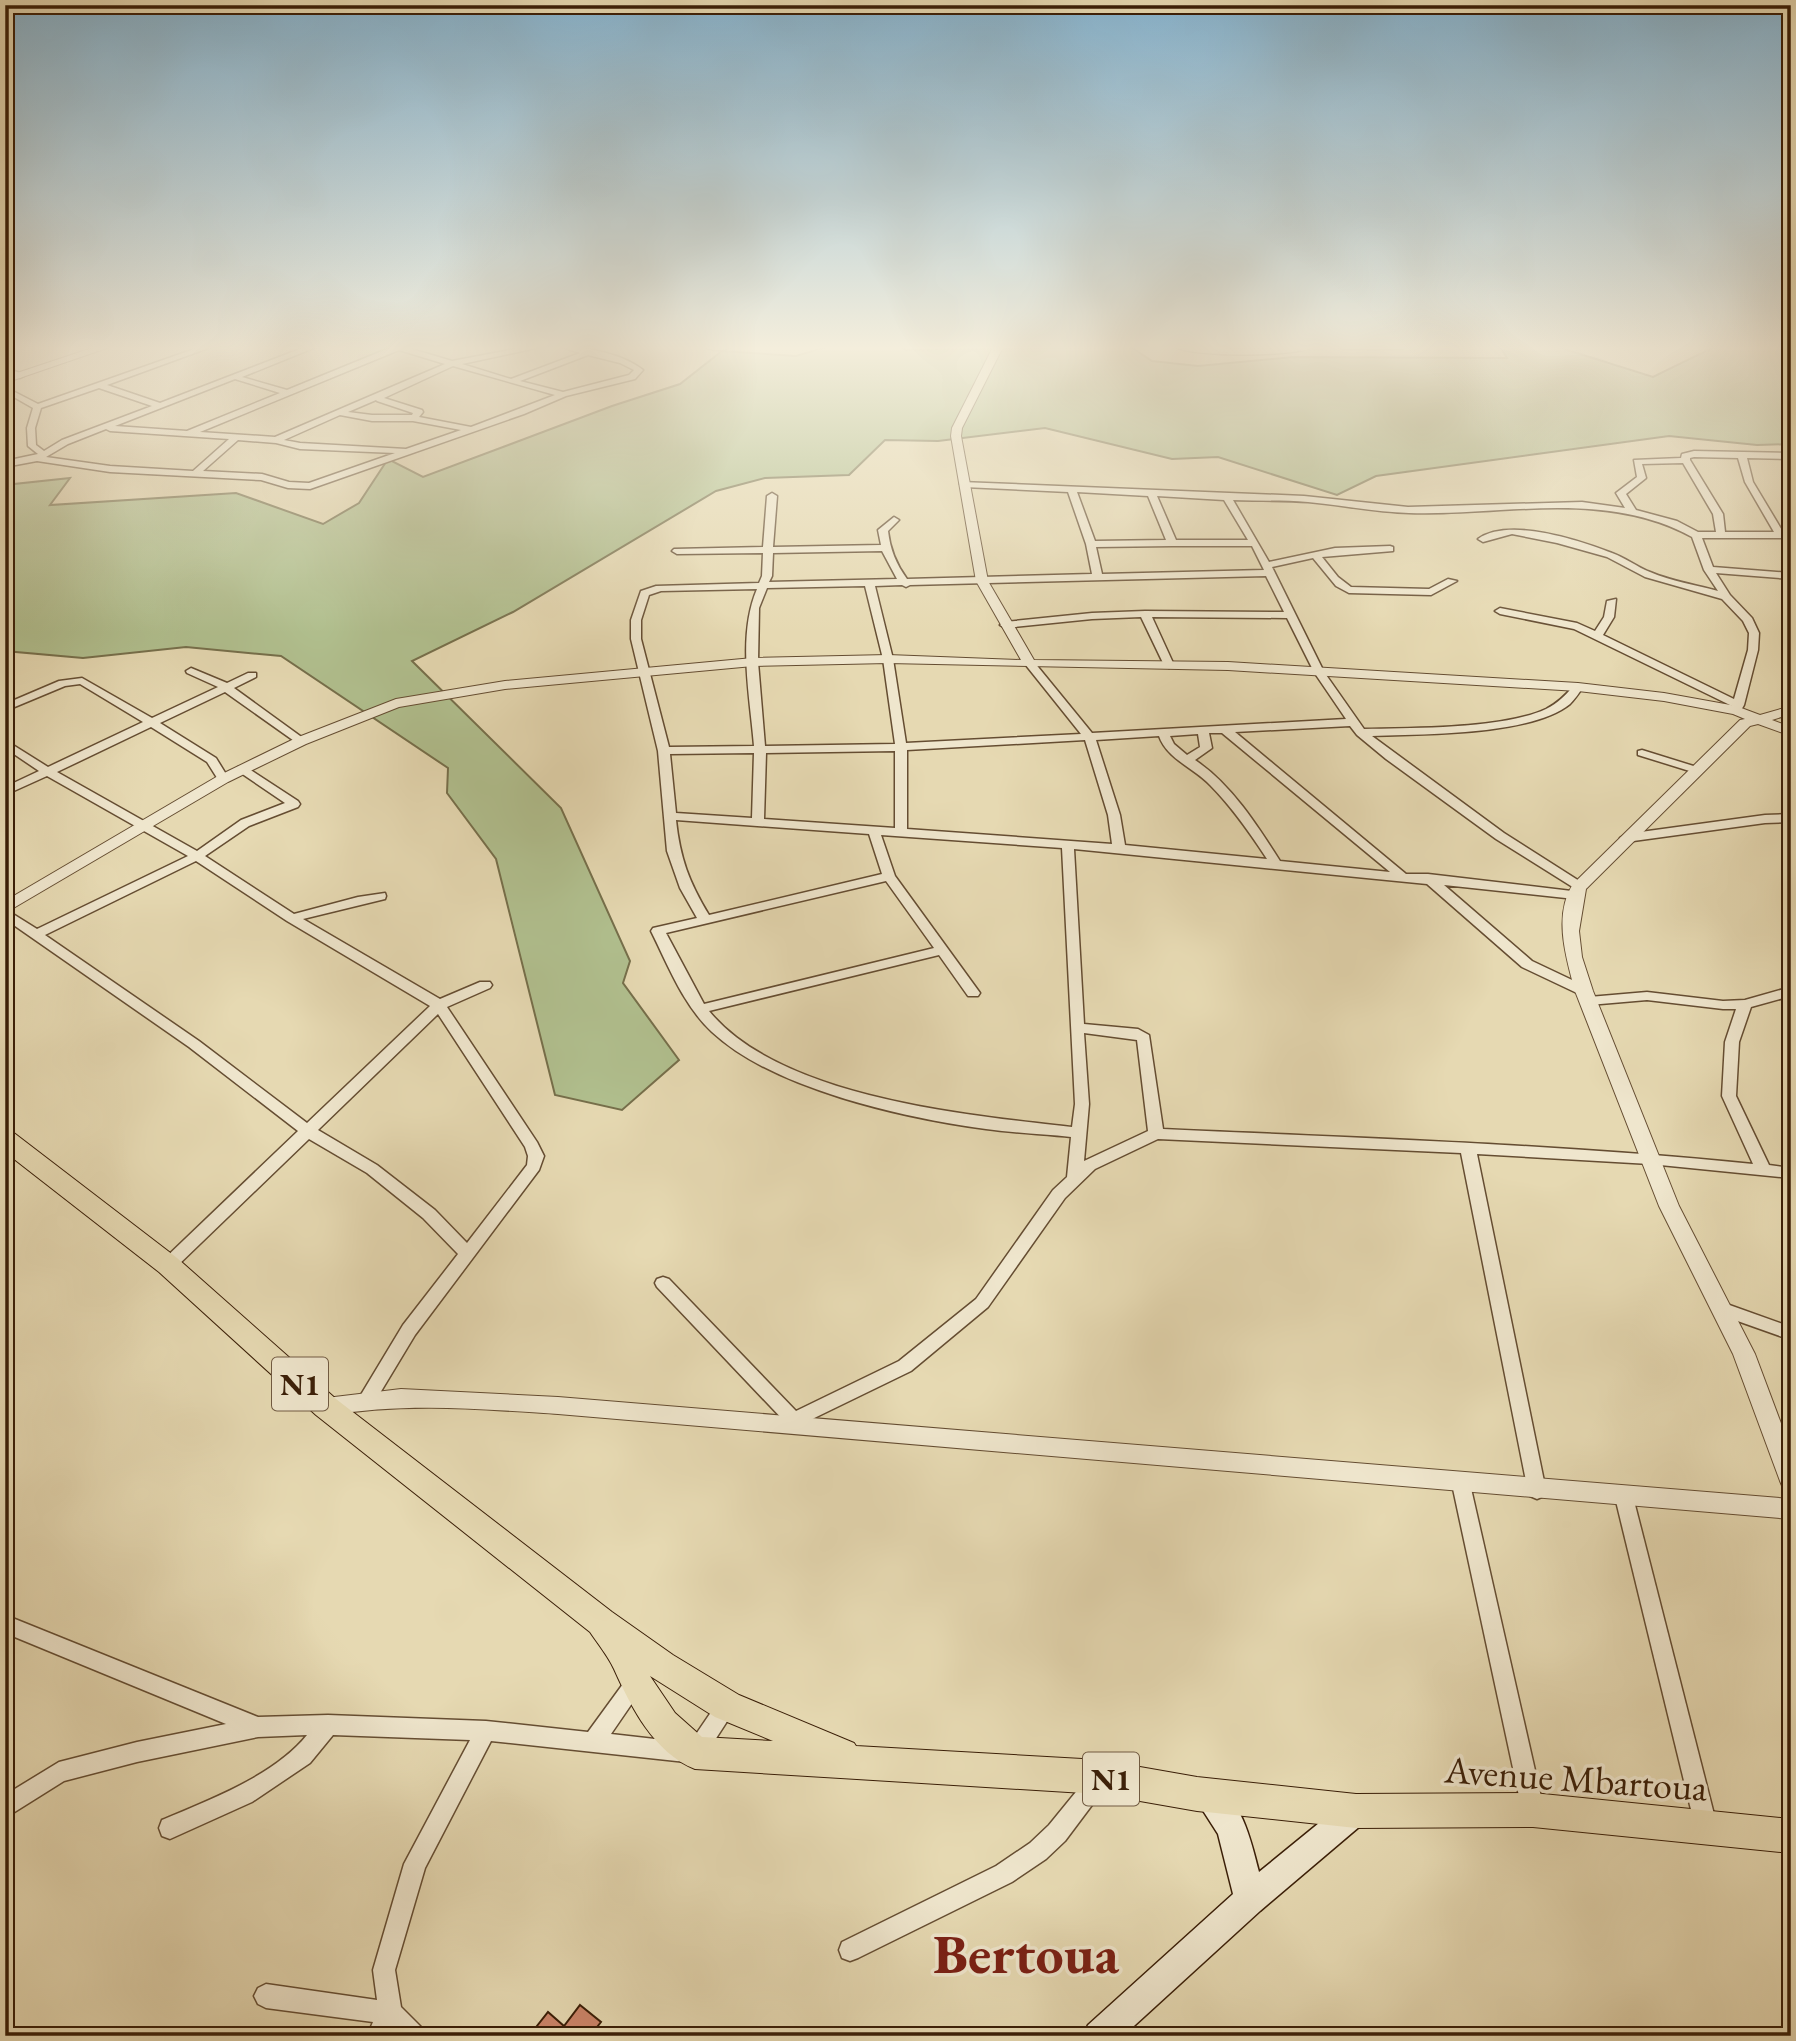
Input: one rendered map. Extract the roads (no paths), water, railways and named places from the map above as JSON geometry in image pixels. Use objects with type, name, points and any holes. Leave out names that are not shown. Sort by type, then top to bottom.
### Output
[{"type":"highway","name":"N1","points":[[5,1139],[168,1265],[326,1406],[601,1622],[627,1660],[648,1674],[781,1731],[864,1762]]},
{"type":"highway","name":"N1","points":[[648,1674],[663,1724],[695,1753],[1101,1777],[1197,1794],[1356,1811]]},
{"type":"highway","name":"Avenue Mbartoua","points":[[1356,1811],[1533,1810],[1791,1836]]},
{"type":"main road","points":[[1197,1794],[1210,1795],[1227,1822],[1240,1853],[1249,1900]]},
{"type":"main road","points":[[1099,2036],[1249,1900],[1356,1811]]},
{"type":"street","points":[[32,442],[40,456],[110,469],[262,477],[288,485],[310,486],[432,442]]},
{"type":"street","points":[[5,464],[40,456],[65,442]]},
{"type":"street","points":[[197,472],[230,442]]},
{"type":"street","points":[[285,442],[300,446],[405,452]]},
{"type":"street","points":[[959,442],[982,582],[1030,664],[1090,738],[1114,815],[1119,848]]},
{"type":"street","points":[[1721,536],[1715,509],[1685,456],[1791,456]]},
{"type":"street","points":[[1742,456],[1749,482],[1785,535]]},
{"type":"street","points":[[1632,512],[1621,493],[1642,478],[1637,462],[1686,460]]},
{"type":"street","points":[[964,484],[1304,499],[1408,510],[1582,505],[1632,512],[1674,523],[1696,536],[1785,535]]},
{"type":"street","points":[[1071,488],[1091,544],[1098,578]]},
{"type":"street","points":[[1152,494],[1172,543]]},
{"type":"street","points":[[758,821],[760,749],[753,662],[754,608],[767,576],[772,496]]},
{"type":"street","points":[[1227,497],[1255,542],[1319,673],[1361,733],[1390,757],[1577,891]]},
{"type":"street","points":[[1519,531],[1542,505]]},
{"type":"street","points":[[894,520],[883,530],[885,548],[893,568],[906,584]]},
{"type":"street","points":[[1483,539],[1502,531],[1519,531],[1600,552],[1648,575],[1726,597]]},
{"type":"street","points":[[1696,536],[1709,570],[1726,597],[1748,620],[1754,633],[1753,650],[1737,707]]},
{"type":"street","points":[[1091,544],[1255,542]]},
{"type":"street","points":[[677,551],[885,548]]},
{"type":"street","points":[[704,918],[686,888],[673,851],[664,751],[636,639],[636,620],[645,593],[660,588],[763,584],[982,582],[1269,569],[1335,551],[1390,549]]},
{"type":"street","points":[[1315,555],[1331,571],[1338,585],[1349,590],[1431,592],[1452,581]]},
{"type":"street","points":[[1709,570],[1791,576]]},
{"type":"street","points":[[870,585],[888,659],[901,747],[901,832]]},
{"type":"street","points":[[1597,637],[1609,617],[1612,601]]},
{"type":"street","points":[[1500,611],[1572,624],[1791,732]]},
{"type":"street","points":[[1005,625],[1092,616],[1145,614],[1291,615]]},
{"type":"street","points":[[1145,614],[1169,665]]},
{"type":"street","points":[[466,1252],[429,1214],[372,1169],[309,1132],[194,1044],[5,911],[142,825],[223,779],[301,741],[370,711],[425,696],[505,685],[753,662],[888,659],[1228,666],[1578,687],[1737,707]]},
{"type":"street","points":[[191,671],[208,676],[227,688],[301,741]]},
{"type":"street","points":[[5,792],[252,675]]},
{"type":"street","points":[[5,708],[73,680],[82,681],[212,760],[223,779]]},
{"type":"street","points":[[1361,733],[1439,729],[1534,717],[1563,705],[1578,687]]},
{"type":"street","points":[[1791,710],[1757,717],[1745,723],[1626,838],[1577,891],[1571,931],[1574,957],[1586,996],[1650,1159],[1669,1206],[1744,1354],[1791,1481]]},
{"type":"street","points":[[664,751],[901,747],[1353,722]]},
{"type":"street","points":[[1226,730],[1401,875]]},
{"type":"street","points":[[1187,760],[1206,748],[1203,732]]},
{"type":"street","points":[[1164,734],[1169,746],[1205,773],[1222,792],[1276,864]]},
{"type":"street","points":[[5,743],[48,772],[197,856],[292,918],[439,1005],[536,1156],[534,1166],[409,1330],[368,1398]]},
{"type":"street","points":[[1642,752],[1696,770]]},
{"type":"street","points":[[37,934],[197,856],[245,822],[294,804],[242,769]]},
{"type":"street","points":[[670,816],[1119,848],[1577,891]]},
{"type":"street","points":[[1626,838],[1765,819],[1791,818]]},
{"type":"street","points":[[874,831],[889,876],[973,993]]},
{"type":"street","points":[[1068,844],[1082,1104],[1075,1179]]},
{"type":"street","points":[[889,876],[658,931],[679,977],[700,1009],[717,1029],[747,1053],[786,1071],[842,1090],[958,1120],[1079,1133]]},
{"type":"street","points":[[1427,878],[1527,964],[1586,996],[1647,996],[1723,1005],[1745,1004],[1791,991]]},
{"type":"street","points":[[292,918],[349,901],[380,896]]},
{"type":"street","points":[[700,1009],[944,950]]},
{"type":"street","points":[[168,1265],[439,1005],[485,985]]},
{"type":"street","points":[[1745,1004],[1732,1042],[1730,1096],[1763,1171]]},
{"type":"street","points":[[1077,1028],[1138,1034],[1144,1038],[1156,1134]]},
{"type":"street","points":[[796,1423],[905,1366],[982,1303],[1059,1194],[1090,1165],[1156,1134],[1468,1148],[1650,1159],[1791,1172]]},
{"type":"street","points":[[1468,1148],[1537,1491]]},
{"type":"street","points":[[663,1283],[796,1423]]},
{"type":"street","points":[[1721,1308],[1791,1334]]},
{"type":"street","points":[[326,1406],[368,1398],[426,1396],[796,1423],[1537,1491],[1791,1509]]},
{"type":"street","points":[[1461,1484],[1533,1810]]},
{"type":"street","points":[[1624,1497],[1707,1828]]},
{"type":"street","points":[[5,1624],[258,1727]]},
{"type":"street","points":[[592,1743],[648,1674]]},
{"type":"street","points":[[5,1808],[59,1772],[137,1752],[258,1727],[328,1725],[486,1731],[592,1743],[654,1746],[695,1753],[727,1706]]},
{"type":"street","points":[[170,1828],[244,1795],[303,1756],[328,1725]]},
{"type":"street","points":[[379,2036],[390,2013],[384,1970],[415,1864],[486,1731]]},
{"type":"street","points":[[850,1950],[1004,1874],[1038,1852],[1057,1833],[1101,1777]]},
{"type":"street","points":[[266,1996],[390,2013],[414,2036]]},
{"type":"district","name":"Bertoua","points":[[1026,1953]]}]
